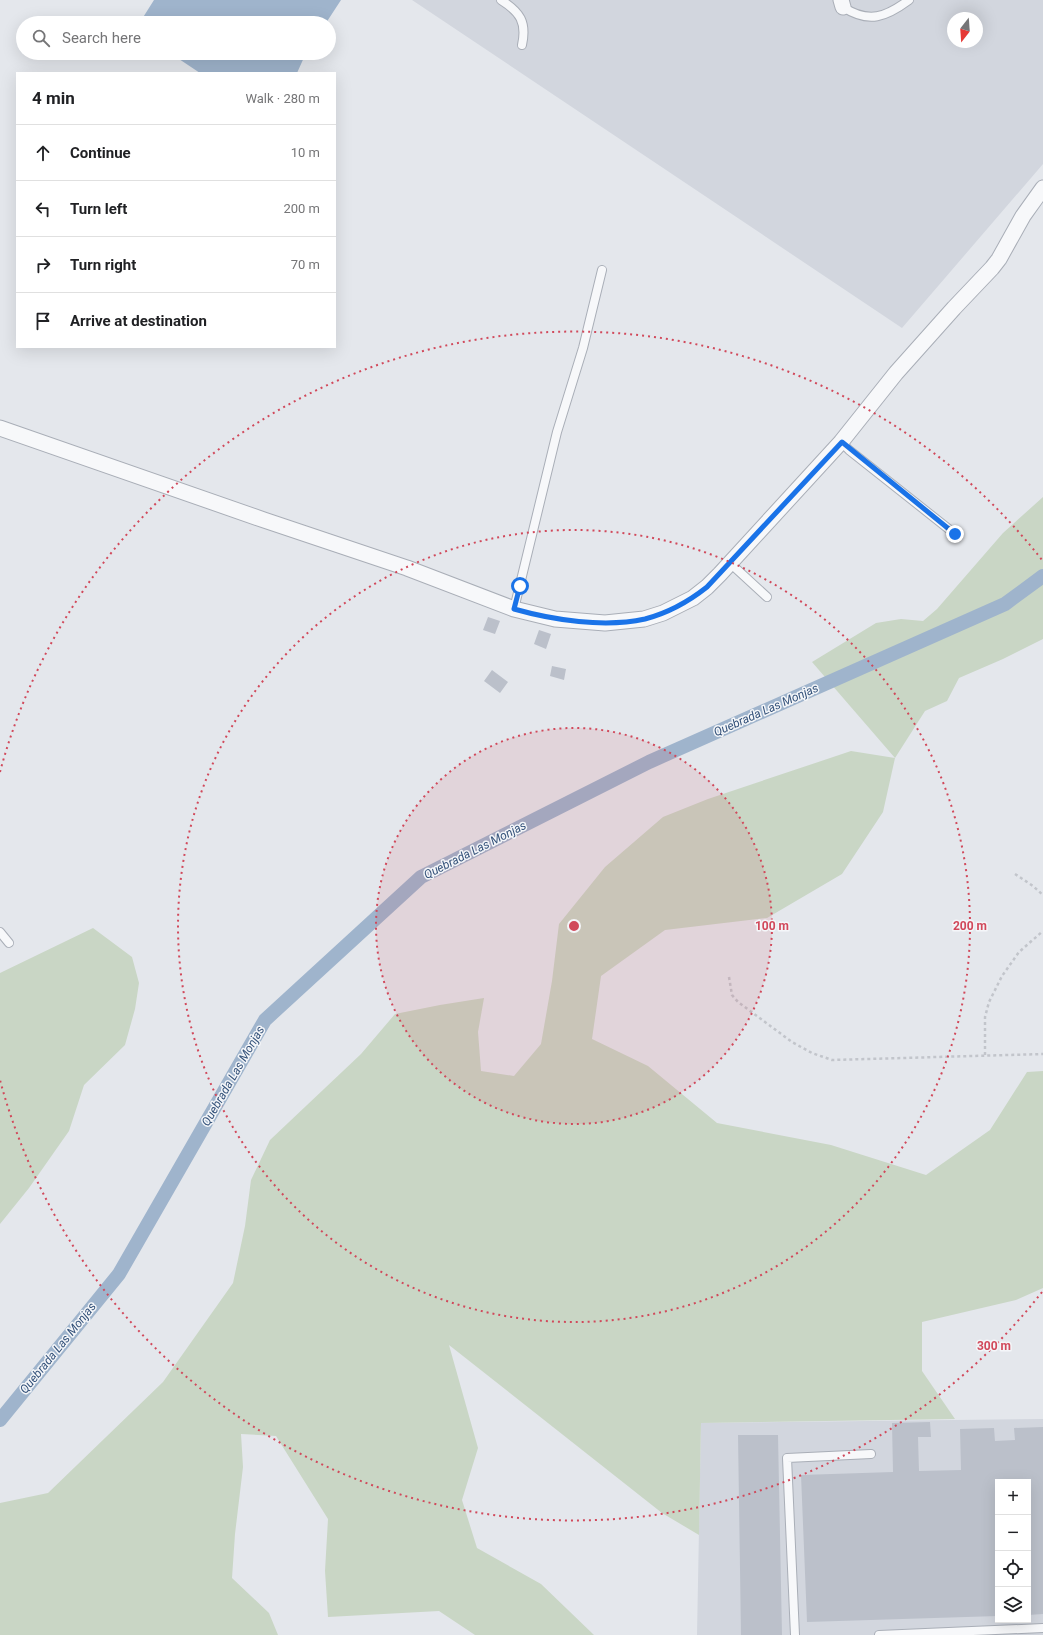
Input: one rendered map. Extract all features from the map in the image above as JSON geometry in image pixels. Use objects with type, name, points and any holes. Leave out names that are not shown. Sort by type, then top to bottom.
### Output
[{"type":"street","points":[[0,428],[407,568],[514,609],[562,620],[605,622],[644,619],[663,613],[693,598],[707,587],[730,563],[842,442],[896,374],[999,259],[1023,216],[1043,188]]},
{"type":"lane","points":[[501,0],[514,9],[519,16],[524,34],[522,45]]},
{"type":"lane","points":[[842,3],[853,13],[863,17],[876,17],[887,14],[909,0]]},
{"type":"lane","points":[[514,609],[557,432],[583,348],[602,270]]},
{"type":"lane","points":[[842,442],[955,534]]},
{"type":"lane","points":[[730,563],[767,597]]},
{"type":"lane","points":[[0,932],[9,943]]},
{"type":"lane","points":[[795,1635],[787,1458],[870,1454]]},
{"type":"lane","points":[[879,1635],[1043,1628]]},
{"type":"path","points":[[1015,874],[1043,895]]},
{"type":"path","points":[[985,1055],[985,1017],[989,1002],[1002,976],[1019,952],[1043,931]]},
{"type":"path","points":[[729,977],[732,996],[738,1002],[792,1042],[812,1054],[832,1060],[1043,1054]]},
{"type":"shaded area","points":[[412,0],[1043,0],[1043,164],[902,328]]},
{"type":"shaded area","points":[[1043,1419],[1043,1635],[697,1635],[701,1423]]},
{"type":"green space","points":[[1043,497],[1043,639],[1003,659],[959,678],[947,701],[925,711],[895,758],[812,662],[876,623],[901,619],[923,621],[937,609],[1003,533]]},
{"type":"green space","points":[[851,751],[895,758],[883,812],[842,874],[767,918],[665,930],[601,976],[592,1039],[648,1066],[717,1123],[831,1145],[926,1175],[990,1130],[1027,1072],[1043,1071],[1043,1288],[1016,1300],[922,1322],[922,1371],[955,1419],[701,1423],[699,1535],[662,1513],[449,1345],[478,1448],[462,1500],[477,1548],[541,1584],[594,1635],[475,1635],[439,1611],[328,1617],[325,1571],[328,1519],[276,1436],[241,1434],[243,1467],[235,1534],[232,1578],[269,1613],[278,1635],[0,1635],[0,1503],[48,1493],[163,1382],[233,1283],[245,1226],[251,1180],[270,1140],[361,1054],[395,1014],[484,998],[478,1032],[481,1071],[514,1076],[541,1044],[552,981],[559,924],[605,867],[663,817],[708,799]]},
{"type":"green space","points":[[93,928],[132,957],[139,983],[135,1009],[125,1045],[84,1085],[69,1131],[29,1188],[0,1224],[0,973]]},
{"type":"water","points":[[154,0],[341,0],[331,16],[144,16]]},
{"type":"water","points":[[180,60],[303,60],[297,72],[198,72]]},
{"type":"building","points":[[488,617],[500,621],[495,634],[483,630]]},
{"type":"building","points":[[539,630],[551,634],[546,649],[534,644]]},
{"type":"building","points":[[552,666],[566,669],[564,680],[550,676]]},
{"type":"building","points":[[492,670],[508,682],[500,693],[484,681]]},
{"type":"building","points":[[930,1422],[931,1437],[918,1437],[919,1471],[961,1470],[960,1429],[994,1428],[995,1441],[1015,1440],[1014,1428],[1043,1427],[1043,1614],[1031,1615],[1031,1479],[995,1479],[995,1616],[807,1622],[801,1475],[893,1472],[892,1423]]},
{"type":"building","points":[[738,1435],[778,1435],[782,1635],[741,1635]]},
{"type":"waterway","name":"Quebrada Las Monjas","points":[[0,1420],[119,1274],[265,1020],[421,877],[649,762],[1005,604],[1043,576]]},
{"type":"route","points":[[520,586],[514,609],[555,619],[605,622],[627,621],[644,619],[678,607],[693,598],[720,574],[842,442],[849,450],[955,534]]}]
